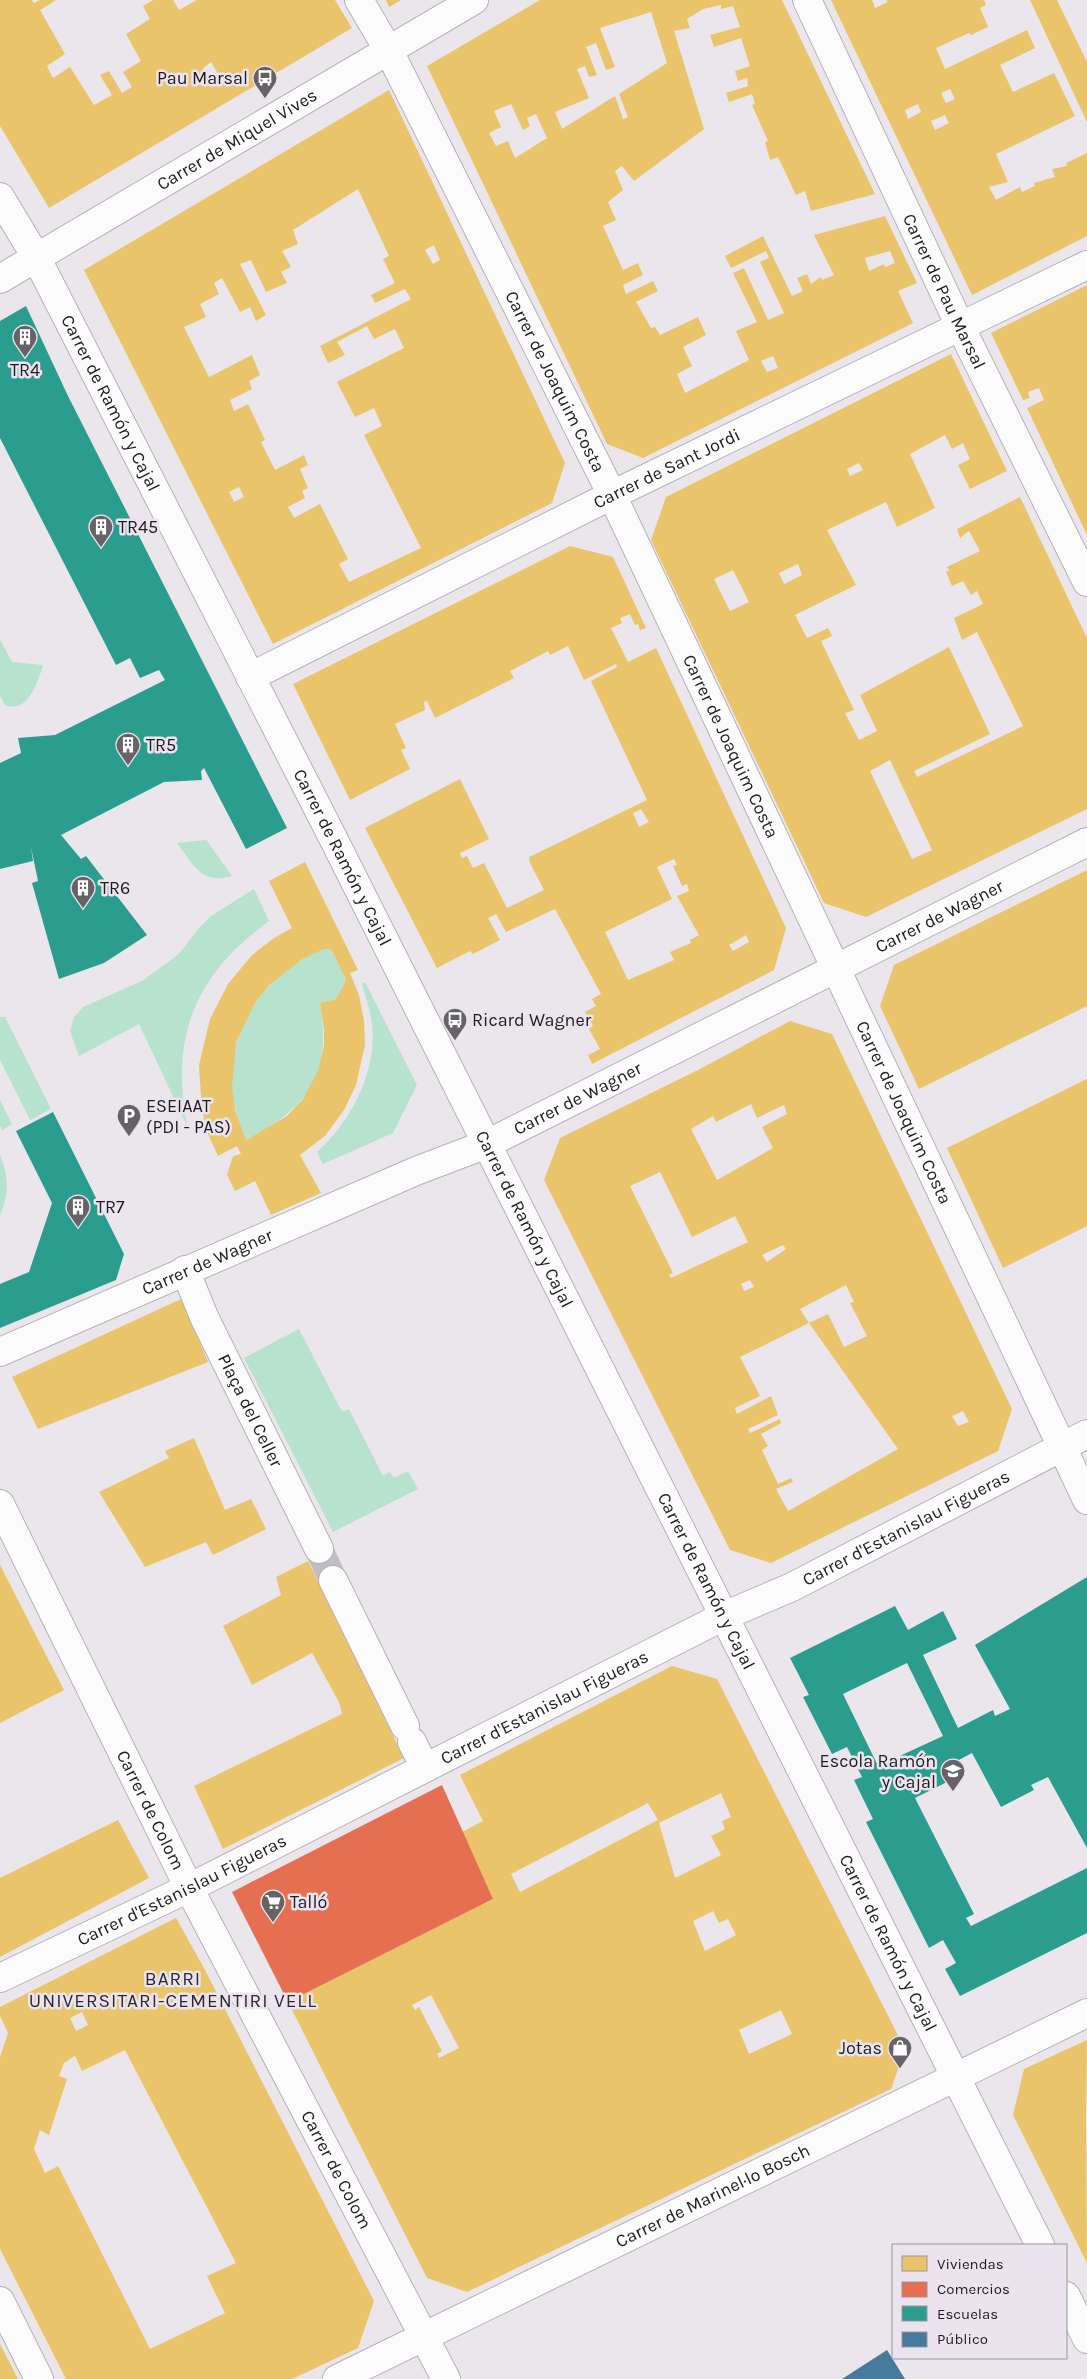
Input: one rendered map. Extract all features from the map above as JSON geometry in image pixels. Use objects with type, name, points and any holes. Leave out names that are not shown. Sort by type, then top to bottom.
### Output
[{"type":"street","name":"Carrer de Joaquim Costa","points":[[360,0],[390,51],[612,495],[1087,1500]]},
{"type":"street","name":"Carrer de Miquel Vives","points":[[0,279],[474,0]]},
{"type":"street","name":"Carrer de Pau Marsal","points":[[807,0],[960,326],[1087,582]]},
{"type":"street","name":"Carrer de Ramón y Cajal","points":[[0,197],[36,257],[250,677],[487,1144],[1040,2244]]},
{"type":"street","name":"Carrer de Sant Jordi","points":[[250,677],[612,495],[1087,265]]},
{"type":"street","name":"Carrer de Wagner","points":[[0,1352],[416,1171],[487,1144],[1087,842]]},
{"type":"street","name":"Plaça del Celler","points":[[185,1270],[205,1318],[319,1549]]},
{"type":"street","name":"Carrer d'Estanislau Figueras","points":[[0,1978],[189,1888],[724,1616],[792,1587],[1087,1434]]},
{"type":"street","name":"Carrer de Colom","points":[[0,1504],[189,1888],[446,2379]]},
{"type":"street","points":[[333,1580],[425,1768]]},
{"type":"street","name":"Carrer de Marinel·lo Bosch","points":[[337,2379],[1087,2013]]},
{"type":"street","points":[[1067,2298],[1087,2339]]},
{"type":"street","points":[[0,2301],[39,2379]]},
{"type":"green space","points":[[0,640],[12,662],[43,665],[31,695],[20,705],[13,707],[5,705],[0,696]]},
{"type":"green space","points":[[207,840],[232,876],[213,878],[205,875],[199,871],[177,843]]},
{"type":"green space","points":[[254,889],[269,921],[223,963],[206,986],[194,1010],[186,1036],[182,1064],[187,1126],[139,1024],[79,1056],[70,1031],[74,1017],[83,1007],[142,981],[179,954],[198,929],[211,916]]},
{"type":"green space","points":[[324,949],[331,949],[346,980],[336,999],[320,1003],[323,1029],[322,1051],[318,1070],[311,1086],[286,1115],[246,1140],[237,1115],[232,1092],[231,1073],[239,1036],[246,1018],[256,1002],[281,974],[291,966]]},
{"type":"green space","points":[[365,982],[417,1085],[393,1133],[323,1164],[317,1152],[330,1139],[352,1109],[361,1092],[367,1074],[373,1037],[370,1014],[362,984]]},
{"type":"green space","points":[[0,1017],[5,1017],[51,1109],[30,1120],[0,1060]]},
{"type":"green space","points":[[0,1100],[12,1124],[2,1130],[0,1126]]},
{"type":"green space","points":[[0,1155],[7,1185],[0,1216]]},
{"type":"green space","points":[[299,1329],[342,1412],[349,1409],[383,1476],[390,1472],[394,1478],[408,1471],[418,1489],[333,1532],[244,1358]]},
{"type":"building: Viviendas","points":[[0,0],[32,0],[34,3],[40,0],[56,0],[40,10],[65,54],[47,66],[53,78],[70,67],[94,105],[112,95],[100,75],[109,71],[122,93],[132,87],[123,72],[141,61],[126,34],[150,19],[143,6],[153,0],[173,0],[179,10],[197,0],[335,0],[352,28],[49,208],[0,126]],"holes":[[[211,62],[220,77],[211,82],[203,68]]]},
{"type":"building: Viviendas","points":[[386,0],[401,0],[389,7]]},
{"type":"building: Viviendas","points":[[540,0],[782,0],[875,194],[811,211],[805,191],[796,195],[778,157],[770,160],[765,142],[768,141],[752,105],[755,104],[752,94],[729,102],[726,93],[748,86],[747,78],[738,81],[735,71],[750,66],[741,38],[714,47],[710,35],[740,27],[733,6],[721,9],[721,5],[703,9],[687,19],[690,28],[674,31],[704,129],[634,181],[622,166],[615,171],[623,190],[608,202],[616,220],[603,226],[623,270],[638,263],[643,275],[623,285],[626,294],[653,281],[658,291],[636,302],[651,328],[655,327],[660,335],[698,317],[706,335],[683,347],[692,366],[677,374],[685,393],[749,360],[736,331],[757,322],[733,273],[744,268],[768,320],[784,313],[760,262],[769,258],[766,251],[731,268],[725,256],[763,236],[792,296],[803,291],[797,278],[807,274],[811,284],[821,277],[822,280],[834,275],[814,235],[885,216],[917,283],[898,291],[913,323],[643,458],[607,444],[427,66]],"holes":[[[651,12],[667,63],[619,94],[628,117],[623,119],[615,96],[562,129],[555,112],[589,98],[577,69],[585,66],[589,77],[597,75],[586,47],[596,43],[606,70],[615,67],[600,28]],[[511,104],[523,130],[530,126],[527,118],[536,114],[547,138],[515,158],[508,141],[496,146],[489,133],[501,127],[494,111]],[[890,251],[895,263],[885,267],[884,264],[869,271],[865,258]],[[773,356],[778,368],[767,372],[761,361]]]},
{"type":"building: Viviendas","points":[[831,0],[872,0],[875,8],[888,2],[886,0],[984,0],[986,5],[980,8],[988,27],[971,35],[969,33],[936,48],[945,69],[1027,30],[1035,48],[1000,65],[1013,92],[1054,73],[1075,116],[996,154],[1008,182],[989,187],[996,200],[1020,187],[1022,192],[1035,186],[1034,183],[1055,177],[1052,169],[1067,166],[1066,163],[1087,153],[1087,236],[972,295]],"holes":[[[950,89],[955,99],[946,103],[941,93]],[[918,104],[921,112],[908,119],[905,110]],[[945,115],[949,123],[935,130],[931,121]]]},
{"type":"building: Viviendas","points":[[1030,0],[1057,0],[1087,62],[1087,122]]},
{"type":"building: Viviendas","points":[[389,90],[565,463],[552,503],[273,644],[84,270]],"holes":[[[358,189],[389,256],[383,259],[395,283],[371,295],[375,303],[405,289],[411,299],[320,346],[328,363],[345,355],[337,342],[367,326],[374,339],[395,329],[404,348],[337,382],[355,417],[374,408],[382,426],[364,435],[421,548],[349,582],[339,564],[348,559],[320,504],[294,518],[288,507],[305,498],[302,491],[308,488],[300,469],[308,465],[304,455],[275,470],[261,442],[265,440],[248,404],[234,411],[230,400],[252,389],[249,381],[260,375],[252,355],[209,377],[184,327],[206,317],[200,304],[219,294],[214,283],[222,278],[240,312],[250,307],[256,321],[266,315],[240,264],[251,260],[266,292],[287,283],[281,272],[291,267],[282,251],[298,244],[293,230]],[[434,245],[440,260],[433,264],[425,250]],[[239,487],[244,497],[234,502],[229,492]]]},
{"type":"building: Viviendas","points":[[1087,285],[1087,535],[1027,408],[1044,400],[1039,388],[1028,392],[1030,398],[1023,400],[991,333]]},
{"type":"building: Viviendas","points":[[951,354],[1007,471],[970,489],[958,465],[970,459],[963,443],[952,449],[945,435],[910,454],[935,508],[897,527],[886,502],[827,530],[856,585],[795,615],[807,638],[828,628],[832,636],[821,641],[854,710],[845,713],[859,740],[877,731],[860,695],[949,647],[990,734],[914,771],[917,777],[1023,726],[977,632],[962,640],[954,618],[983,604],[977,591],[971,595],[963,581],[952,586],[946,572],[949,570],[947,567],[980,551],[969,531],[960,538],[957,529],[1020,497],[1087,638],[1087,809],[866,917],[824,903],[651,540],[666,497]],"holes":[[[859,463],[863,470],[850,476],[847,469]],[[798,564],[802,575],[784,584],[779,573]],[[733,570],[749,602],[730,611],[714,579]],[[890,760],[932,850],[912,859],[870,771]]]},
{"type":"building: Viviendas","points":[[570,546],[613,557],[646,628],[640,630],[638,624],[635,625],[630,614],[620,618],[622,623],[611,628],[628,662],[656,648],[786,928],[774,970],[592,1064],[588,1055],[600,1049],[589,1029],[593,1026],[585,1012],[596,1006],[592,999],[601,994],[555,909],[506,932],[496,914],[488,918],[500,940],[473,954],[470,951],[437,968],[365,828],[460,779],[489,839],[460,853],[462,858],[467,856],[473,868],[484,863],[507,908],[544,890],[530,863],[529,857],[647,800],[591,681],[617,667],[616,664],[584,680],[568,646],[550,655],[548,651],[510,671],[514,678],[435,718],[427,701],[424,702],[425,710],[395,724],[406,748],[401,750],[410,769],[350,800],[293,684]],"holes":[[[641,809],[649,822],[639,827],[633,813]],[[674,859],[677,865],[673,866],[682,886],[687,884],[689,891],[677,896],[699,935],[690,940],[691,943],[670,952],[674,960],[628,980],[605,932],[672,899],[657,867]],[[746,935],[749,942],[733,951],[729,945]]]},
{"type":"building: Viviendas","points":[[305,862],[358,970],[350,973],[359,995],[364,1021],[365,1045],[356,1085],[344,1110],[325,1136],[300,1155],[321,1193],[271,1215],[255,1181],[235,1191],[227,1175],[233,1156],[241,1154],[237,1146],[218,1156],[208,1134],[202,1111],[199,1065],[210,1019],[228,984],[252,955],[274,938],[292,928],[269,881]],"holes":[[[324,949],[331,949],[346,980],[336,999],[320,1003],[324,1045],[318,1071],[303,1099],[287,1116],[246,1140],[235,1110],[232,1087],[236,1042],[255,1003],[269,985],[301,960]]]},
{"type":"building: Viviendas","points":[[1087,870],[1087,1006],[919,1089],[880,1006],[894,965]]},
{"type":"building: Viviendas","points":[[790,1021],[832,1034],[1012,1409],[998,1451],[771,1563],[730,1550],[544,1180],[560,1138],[700,1069]],"holes":[[[751,1104],[757,1118],[784,1105],[787,1114],[762,1127],[773,1148],[717,1180],[691,1129],[713,1116],[716,1122]],[[660,1172],[692,1237],[735,1216],[748,1242],[671,1278],[669,1275],[673,1273],[630,1186]],[[783,1245],[786,1249],[767,1262],[762,1255]],[[750,1280],[754,1287],[744,1291],[741,1284]],[[846,1285],[854,1302],[850,1303],[867,1336],[844,1347],[828,1314],[809,1323],[800,1309]],[[809,1323],[898,1449],[788,1511],[776,1489],[793,1482],[791,1478],[778,1484],[762,1450],[768,1446],[761,1434],[781,1423],[780,1419],[750,1433],[748,1429],[778,1415],[771,1396],[737,1414],[735,1408],[760,1396],[740,1357]],[[963,1411],[969,1422],[958,1426],[952,1416]]]},
{"type":"building: Viviendas","points":[[1087,1079],[1087,1226],[1003,1268],[947,1148]]},
{"type":"building: Viviendas","points":[[181,1299],[208,1362],[38,1429],[12,1377]]},
{"type":"building: Viviendas","points":[[194,1438],[225,1510],[251,1499],[266,1529],[213,1555],[206,1542],[145,1567],[99,1492],[169,1458],[165,1451]]},
{"type":"building: Viviendas","points":[[308,1561],[404,1758],[223,1849],[194,1786],[342,1714],[339,1702],[312,1653],[252,1685],[223,1626],[281,1595],[276,1577]]},
{"type":"building: Viviendas","points":[[0,1565],[64,1690],[0,1723]]},
{"type":"building: Viviendas","points":[[672,1666],[717,1679],[905,2049],[891,2089],[467,2292],[427,2278],[288,2002],[493,1899],[462,1832],[483,1821],[460,1775]],"holes":[[[721,1793],[731,1817],[722,1821],[725,1829],[711,1836],[721,1855],[675,1878],[659,1823]],[[648,1803],[658,1820],[520,1892],[511,1874]],[[713,1911],[719,1923],[728,1919],[736,1935],[705,1951],[693,1921]],[[431,1995],[459,2048],[439,2058],[437,2054],[442,2051],[419,2007],[415,2010],[412,2005]],[[781,2010],[792,2034],[749,2054],[739,2030]]]},
{"type":"building: Viviendas","points":[[118,1820],[149,1878],[0,1957],[0,1878]]},
{"type":"building: Viviendas","points":[[176,1918],[204,1968],[374,2301],[358,2348],[292,2379],[66,2379],[0,2249],[0,2057],[8,2033],[0,2016],[0,2007]],"holes":[[[82,2012],[88,2025],[76,2031],[70,2018]],[[125,2050],[236,2263],[207,2276],[225,2313],[150,2349],[58,2166],[45,2173],[34,2149],[40,2130],[49,2135],[67,2079],[59,2076],[64,2063],[75,2056],[82,2071]]]},
{"type":"building: Viviendas","points":[[1087,2040],[1087,2263],[1013,2115],[1024,2069]]},
{"type":"building: Viviendas","points":[[0,2344],[18,2379],[0,2379]]},
{"type":"building: Comercios","points":[[442,1785],[493,1899],[288,2002],[232,1892]]},
{"type":"building: Escuelas","points":[[26,306],[68,396],[287,828],[246,849],[204,768],[201,771],[202,780],[164,782],[61,835],[81,859],[86,856],[147,935],[104,963],[59,979],[32,883],[38,881],[31,847],[33,861],[0,869],[0,763],[21,753],[18,738],[55,735],[165,680],[159,670],[140,678],[130,658],[116,665],[0,438],[0,321]]},
{"type":"building: Escuelas","name":"TR7","points":[[53,1112],[124,1254],[116,1280],[0,1328],[0,1284],[29,1272],[52,1203],[16,1131]]},
{"type":"building: Escuelas","points":[[1087,1577],[1087,1848],[1048,1777],[1031,1785],[1034,1790],[1001,1807],[972,1753],[955,1762],[961,1775],[915,1798],[974,1914],[966,1918],[971,1926],[1087,1868],[1087,1933],[960,1996],[945,1969],[956,1963],[943,1940],[929,1948],[866,1822],[873,1819],[854,1780],[862,1777],[847,1747],[832,1754],[803,1697],[809,1695],[790,1658],[895,1606],[908,1630],[943,1611],[957,1639],[923,1655],[958,1728],[993,1710],[995,1716],[1010,1709],[975,1645]],"holes":[[[907,1663],[943,1736],[878,1766],[843,1694]]]},
{"type":"building: Público","points":[[887,2350],[905,2379],[842,2379]]},
{"type":"tunnel","points":[[319,1549],[333,1580]]},
{"type":"place","name":"Pau Marsal","points":[[265,99]]},
{"type":"place","name":"TR4","points":[[25,358]]},
{"type":"place","name":"TR45","points":[[101,548]]},
{"type":"place","name":"TR5","points":[[128,766]]},
{"type":"place","name":"TR6","points":[[83,909]]},
{"type":"place","name":"Ricard Wagner","points":[[455,1041]]},
{"type":"place","name":"ESEIAAT (PDI - PAS)","points":[[129,1137]]},
{"type":"place","name":"TR7","points":[[78,1228]]},
{"type":"place","name":"Escola Ramón y Cajal","points":[[953,1792]]},
{"type":"place","name":"Talló","points":[[273,1923]]},
{"type":"place","name":"Jotas","points":[[900,2069]]},
{"type":"district","name":"BARRI UNIVERSITARI-CEMENTIRI VELL","points":[[173,1989]]}]
